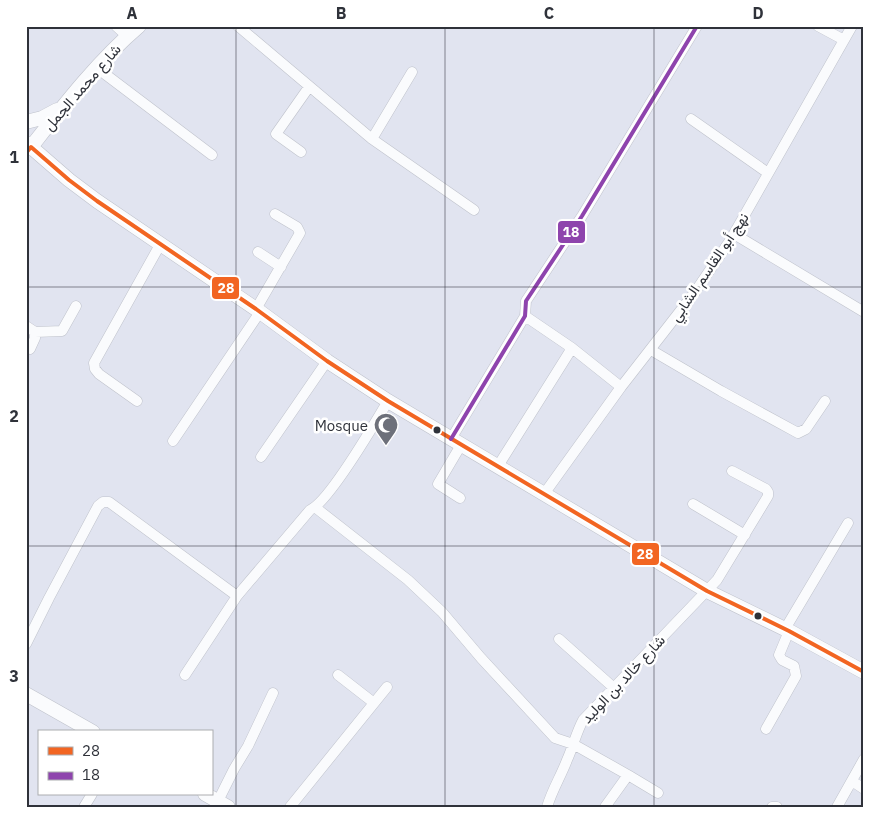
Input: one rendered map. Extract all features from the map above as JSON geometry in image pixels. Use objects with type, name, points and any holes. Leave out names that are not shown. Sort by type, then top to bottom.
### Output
[{"type":"street","points":[[116,26],[127,36]]},
{"type":"street","name":"شارع محمد الجمل","points":[[28,147],[97,68],[139,26]]},
{"type":"street","points":[[238,26],[372,139],[474,210]]},
{"type":"street","points":[[460,498],[438,484],[456,442],[525,316],[526,301],[582,216],[697,26]]},
{"type":"street","points":[[818,26],[844,40]]},
{"type":"street","name":"نهج أبو القاسم الشابي","points":[[544,494],[621,387],[695,292],[734,234],[852,26]]},
{"type":"street","points":[[97,68],[212,155]]},
{"type":"street","points":[[372,139],[412,72]]},
{"type":"street","points":[[301,152],[276,134],[309,87]]},
{"type":"street","points":[[26,122],[42,118],[62,107]]},
{"type":"street","points":[[691,119],[768,173]]},
{"type":"street","points":[[28,147],[97,201],[161,243],[327,361],[388,401],[707,591],[787,630],[864,672]]},
{"type":"street","points":[[173,441],[258,311],[300,234],[297,227],[276,214]]},
{"type":"street","points":[[734,234],[864,312]]},
{"type":"street","points":[[137,401],[99,374],[95,369],[94,363],[161,243]]},
{"type":"street","points":[[258,252],[281,267]]},
{"type":"street","points":[[30,329],[62,331],[76,306]]},
{"type":"street","points":[[525,316],[572,348],[621,387]]},
{"type":"street","points":[[30,329],[35,338],[30,349]]},
{"type":"street","points":[[498,466],[572,348]]},
{"type":"street","points":[[651,350],[798,433],[806,429],[825,401]]},
{"type":"street","points":[[261,456],[327,361]]},
{"type":"street","points":[[185,675],[237,596],[310,510],[316,508],[357,451],[388,401]]},
{"type":"street","name":"شارع خالد بن الوليد","points":[[547,807],[582,720],[717,580],[768,496],[766,488],[732,471]]},
{"type":"street","points":[[26,644],[62,573],[98,506],[102,502],[109,502],[237,596]]},
{"type":"street","points":[[693,504],[745,535]]},
{"type":"street","points":[[316,508],[408,580],[442,612],[481,658],[555,738],[573,744],[658,793]]},
{"type":"street","points":[[766,729],[796,676],[794,666],[782,660],[779,655],[787,630],[848,523]]},
{"type":"street","points":[[559,639],[614,688]]},
{"type":"street","points":[[338,675],[374,703]]},
{"type":"street","points":[[290,807],[387,687]]},
{"type":"street","points":[[208,796],[220,805],[234,769],[248,746],[273,693]]},
{"type":"street","points":[[26,694],[89,730]]},
{"type":"street","points":[[837,807],[864,759]]},
{"type":"street","points":[[605,807],[628,775]]},
{"type":"street","points":[[852,781],[864,788]]},
{"type":"street","points":[[84,807],[91,796]]},
{"type":"street","points":[[772,807],[777,807]]},
{"type":"transit line","name":"18","points":[[451,439],[525,316],[526,301],[582,216],[697,26]]},
{"type":"transit line","name":"28","points":[[26,153],[31,147],[97,201],[256,309],[327,361],[388,401],[707,591],[789,631],[864,672]]},
{"type":"place","name":"Mosque","points":[[386,446]]}]
